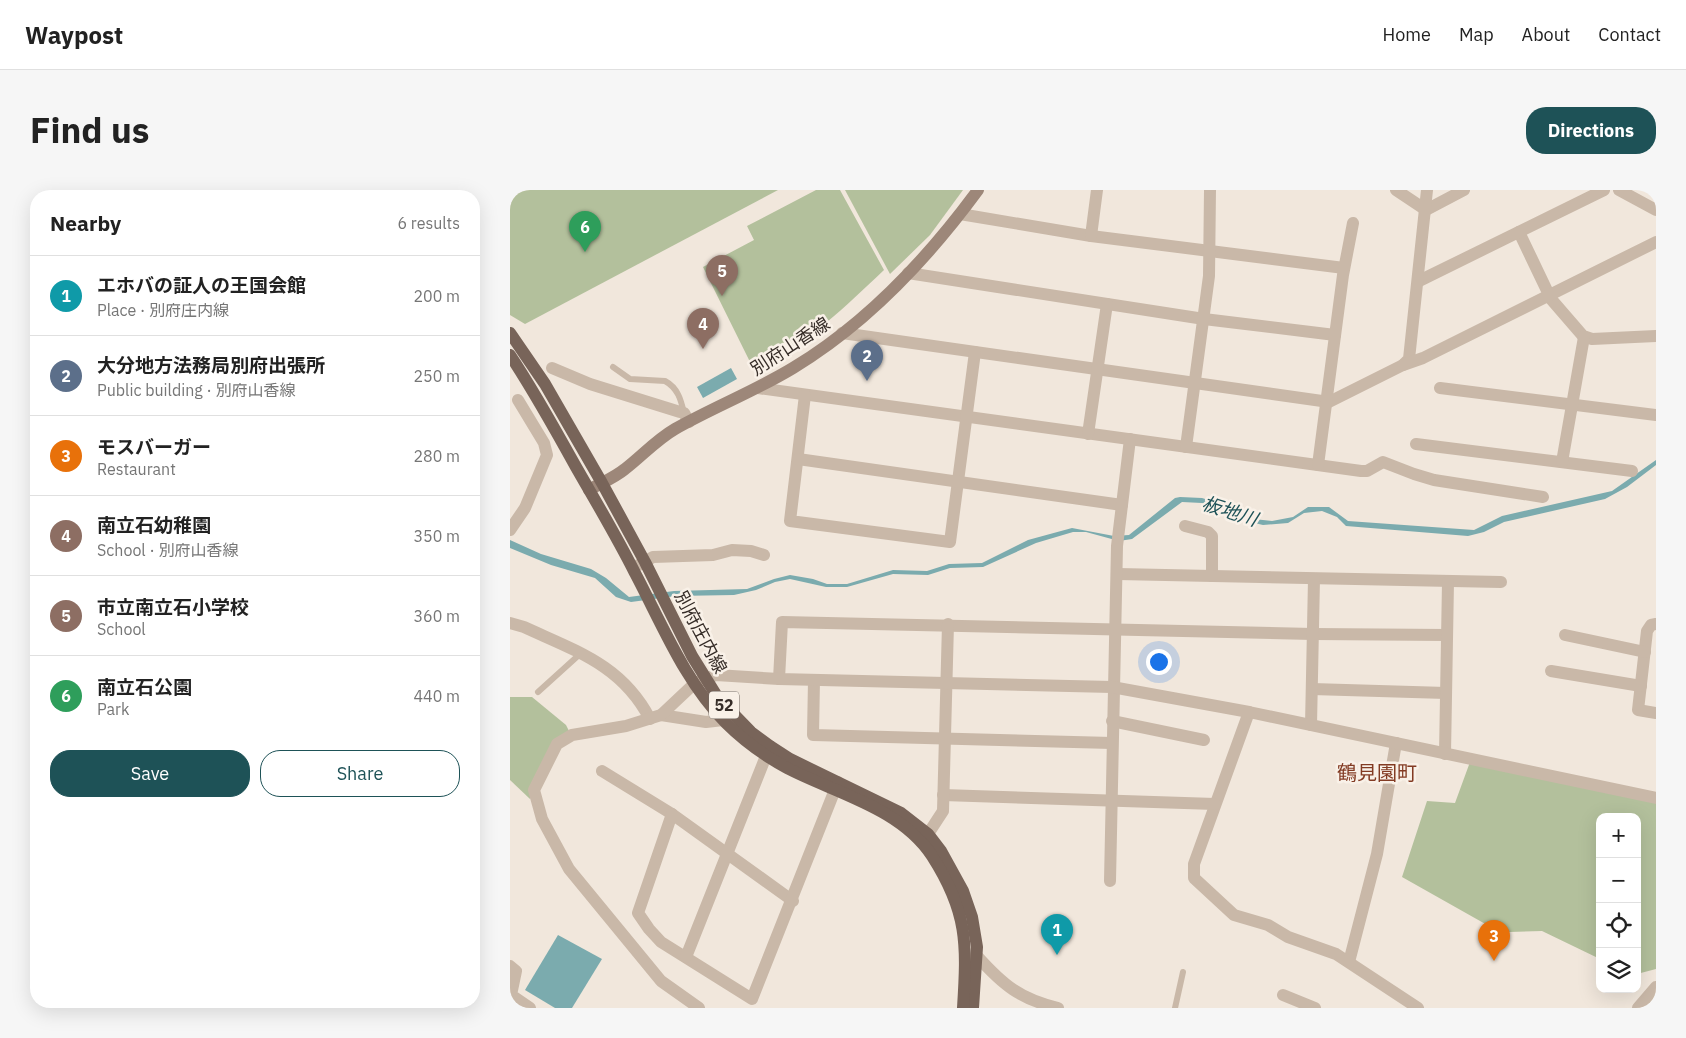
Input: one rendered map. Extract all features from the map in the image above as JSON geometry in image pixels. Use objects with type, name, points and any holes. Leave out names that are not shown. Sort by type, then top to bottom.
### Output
[{"type":"main road","name":"別府山香線","points":[[589,490],[623,471],[687,418],[758,388],[808,358],[842,333],[908,273],[960,214],[978,190]]},
{"type":"main road","name":"別府庄内線","points":[[510,333],[544,384],[602,483],[645,562],[700,681],[768,751]]},
{"type":"main road","name":"別府庄内線","points":[[510,354],[533,390],[633,569],[723,720],[768,751],[837,786],[901,813],[928,834],[952,869],[964,892],[972,917],[977,956],[973,1008]]},
{"type":"main road","name":"別府庄内線","points":[[837,786],[896,822],[922,841],[952,891],[962,923],[966,955],[963,1008]]},
{"type":"street","points":[[1091,236],[1097,190]]},
{"type":"street","points":[[1186,447],[1209,276],[1210,190]]},
{"type":"street","points":[[1396,190],[1426,210]]},
{"type":"street","points":[[1403,365],[1411,355],[1428,190]]},
{"type":"street","points":[[1426,210],[1464,190]]},
{"type":"street","points":[[1419,281],[1604,190]]},
{"type":"street","points":[[1619,190],[1656,210]]},
{"type":"street","points":[[960,214],[1091,236],[1344,268]]},
{"type":"street","points":[[1318,465],[1344,268],[1353,223]]},
{"type":"street","points":[[1519,232],[1549,295],[1584,337],[1592,339],[1656,336]]},
{"type":"street","points":[[842,333],[1325,402],[1335,400],[1403,365],[1423,358],[1656,242]]},
{"type":"street","points":[[908,273],[1204,319],[1335,334]]},
{"type":"street","points":[[1088,434],[1106,304]]},
{"type":"street","points":[[1562,462],[1584,337]]},
{"type":"street","points":[[805,395],[790,521],[950,542],[975,352]]},
{"type":"street","points":[[552,368],[590,384],[687,418]]},
{"type":"street","points":[[510,530],[525,508],[548,455],[544,443],[514,399],[544,384]]},
{"type":"street","points":[[758,388],[1365,471],[1383,462],[1434,480],[1543,497]]},
{"type":"street","points":[[1440,388],[1656,415]]},
{"type":"street","points":[[1110,881],[1112,687],[1118,574],[1117,546],[1130,439]]},
{"type":"street","points":[[1416,444],[1632,471]]},
{"type":"street","points":[[798,459],[1122,505]]},
{"type":"street","points":[[1185,526],[1208,532],[1212,536],[1212,576]]},
{"type":"street","points":[[633,569],[653,557],[713,555],[732,550],[751,551],[764,556]]},
{"type":"street","points":[[1118,574],[1501,582]]},
{"type":"street","points":[[1311,725],[1314,579]]},
{"type":"street","points":[[1445,754],[1448,582]]},
{"type":"street","points":[[779,679],[782,622],[948,624],[1313,634],[1447,635]]},
{"type":"street","points":[[510,623],[524,627],[613,672],[655,717],[706,722],[723,720]]},
{"type":"street","points":[[928,834],[943,811],[948,624]]},
{"type":"street","points":[[1656,624],[1651,624],[1647,630],[1648,656],[1640,686],[1638,710],[1656,713]]},
{"type":"street","points":[[1565,636],[1648,656]]},
{"type":"street","points":[[1551,671],[1640,686]]},
{"type":"street","points":[[699,1008],[661,981],[569,869],[542,819],[534,790],[557,744],[572,735],[626,726],[655,717],[700,681],[716,675],[779,679],[1112,687],[1250,712],[1656,798]]},
{"type":"street","points":[[814,680],[813,735],[1112,744]]},
{"type":"street","points":[[1312,689],[1446,693]]},
{"type":"street","points":[[1250,712],[1194,864],[1196,881],[1234,915],[1268,925],[1288,938],[1336,954],[1418,1008]]},
{"type":"street","points":[[1112,721],[1204,740]]},
{"type":"street","points":[[1349,962],[1381,836],[1396,743]]},
{"type":"street","points":[[686,957],[768,751]]},
{"type":"street","points":[[602,771],[672,814],[792,901]]},
{"type":"street","points":[[672,814],[638,914],[661,942],[752,999],[837,786]]},
{"type":"street","points":[[943,796],[1215,804]]},
{"type":"street","points":[[977,956],[1012,990],[1032,1001],[1058,1008]]},
{"type":"street","points":[[510,966],[516,971],[511,995],[530,1008]]},
{"type":"street","points":[[1638,1008],[1656,987]]},
{"type":"street","points":[[1283,995],[1315,1008]]},
{"type":"lane","points":[[613,367],[630,380],[665,381],[670,384],[679,394],[687,418]]},
{"type":"lane","points":[[538,692],[580,654]]},
{"type":"lane","points":[[1175,1008],[1183,972]]},
{"type":"green space","points":[[510,190],[778,190],[525,324],[510,315]]},
{"type":"green space","points":[[816,190],[840,190],[884,270],[807,338],[755,372],[703,267],[754,240],[747,226]]},
{"type":"green space","points":[[845,190],[963,190],[930,235],[890,274]]},
{"type":"green space","points":[[510,697],[532,697],[566,725],[569,731],[530,799],[510,780]]},
{"type":"green space","points":[[1470,762],[1656,803],[1656,969],[1641,973],[1641,813],[1596,813],[1596,957],[1542,931],[1509,932],[1496,930],[1402,877],[1427,801],[1455,803]]},
{"type":"water","points":[[731,368],[737,379],[703,398],[697,387]]},
{"type":"water","name":"板地川","points":[[1656,460],[1656,465],[1627,487],[1605,499],[1504,522],[1484,532],[1468,536],[1346,526],[1337,517],[1322,511],[1304,513],[1288,523],[1263,525],[1246,521],[1225,510],[1202,503],[1182,502],[1132,539],[1119,541],[1086,532],[1073,532],[1036,543],[983,567],[950,568],[928,575],[893,574],[847,587],[826,587],[790,579],[734,595],[676,596],[631,602],[616,597],[595,578],[551,565],[510,548],[510,540],[541,554],[591,569],[606,578],[629,597],[674,591],[747,589],[790,575],[813,579],[827,584],[847,584],[893,570],[927,571],[949,564],[982,563],[1028,540],[1072,528],[1114,536],[1129,535],[1175,498],[1180,497],[1202,498],[1227,506],[1254,519],[1272,521],[1293,517],[1308,507],[1329,507],[1348,521],[1474,530],[1502,516],[1612,491]]},
{"type":"water","points":[[558,935],[602,959],[572,1008],[555,1008],[525,990]]},
{"type":"place","name":"南立石公園","points":[[585,252]]},
{"type":"place","name":"市立南立石小学校","points":[[722,296]]},
{"type":"place","name":"南立石幼稚園","points":[[703,349]]},
{"type":"place","name":"大分地方法務局別府出張所","points":[[867,381]]},
{"type":"place","name":"エホバの証人の王国会館","points":[[1057,955]]},
{"type":"place","name":"モスバーガー","points":[[1494,961]]},
{"type":"district","name":"鶴見園町","points":[[1377,772]]}]
